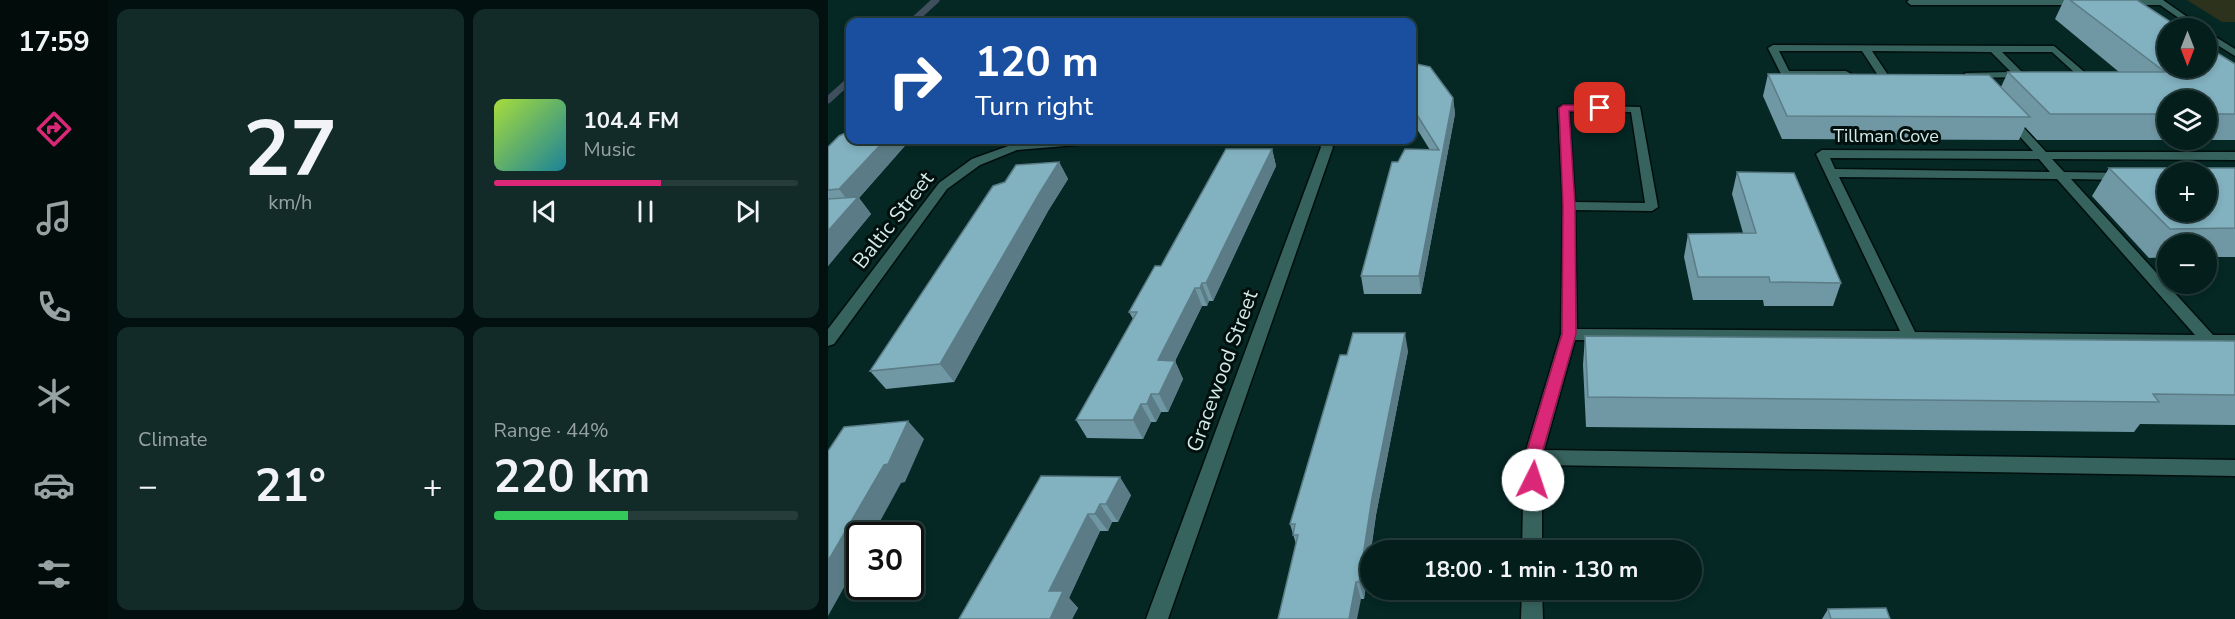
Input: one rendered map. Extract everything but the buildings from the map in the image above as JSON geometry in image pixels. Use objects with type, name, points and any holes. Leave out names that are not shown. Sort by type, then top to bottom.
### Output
[{"type":"street","points":[[2112,2],[2158,1],[2183,18]]},
{"type":"street","points":[[1911,2],[2089,2]]},
{"type":"street","points":[[2217,41],[2235,53]]},
{"type":"street","points":[[1866,48],[1878,75],[1786,74],[1773,48],[1866,48],[2054,50],[2084,76],[2062,76]]},
{"type":"street","points":[[1994,49],[2019,75]]},
{"type":"street","points":[[1968,78],[2041,76]]},
{"type":"street","points":[[1998,107],[2209,341]]},
{"type":"street","points":[[1532,540],[1533,457],[1569,334],[1569,206],[1563,108],[1636,108],[1652,207],[1569,206]]},
{"type":"street","name":"Baltic Street","points":[[828,340],[943,186],[976,162],[1015,147],[1051,144]]},
{"type":"street","name":"Gracewood Street","points":[[1157,619],[1327,147],[1325,144]]},
{"type":"street","name":"Tillman Cove","points":[[2133,176],[1832,173],[1822,154],[2235,156]]},
{"type":"street","points":[[2134,155],[2149,169]]},
{"type":"street","points":[[1832,173],[1910,337]]},
{"type":"street","points":[[1569,334],[2235,341]]},
{"type":"street","points":[[1533,457],[2235,468]]},
{"type":"street","points":[[1532,600],[1532,619]]},
{"type":"green space","points":[[2187,0],[2235,0],[2235,22],[2222,22]]},
{"type":"waterway","points":[[916,18],[936,0]]},
{"type":"waterway","points":[[828,100],[846,84]]},
{"type":"route","points":[[1533,480],[1533,457],[1569,334],[1569,206],[1563,108],[1600,108]]}]
